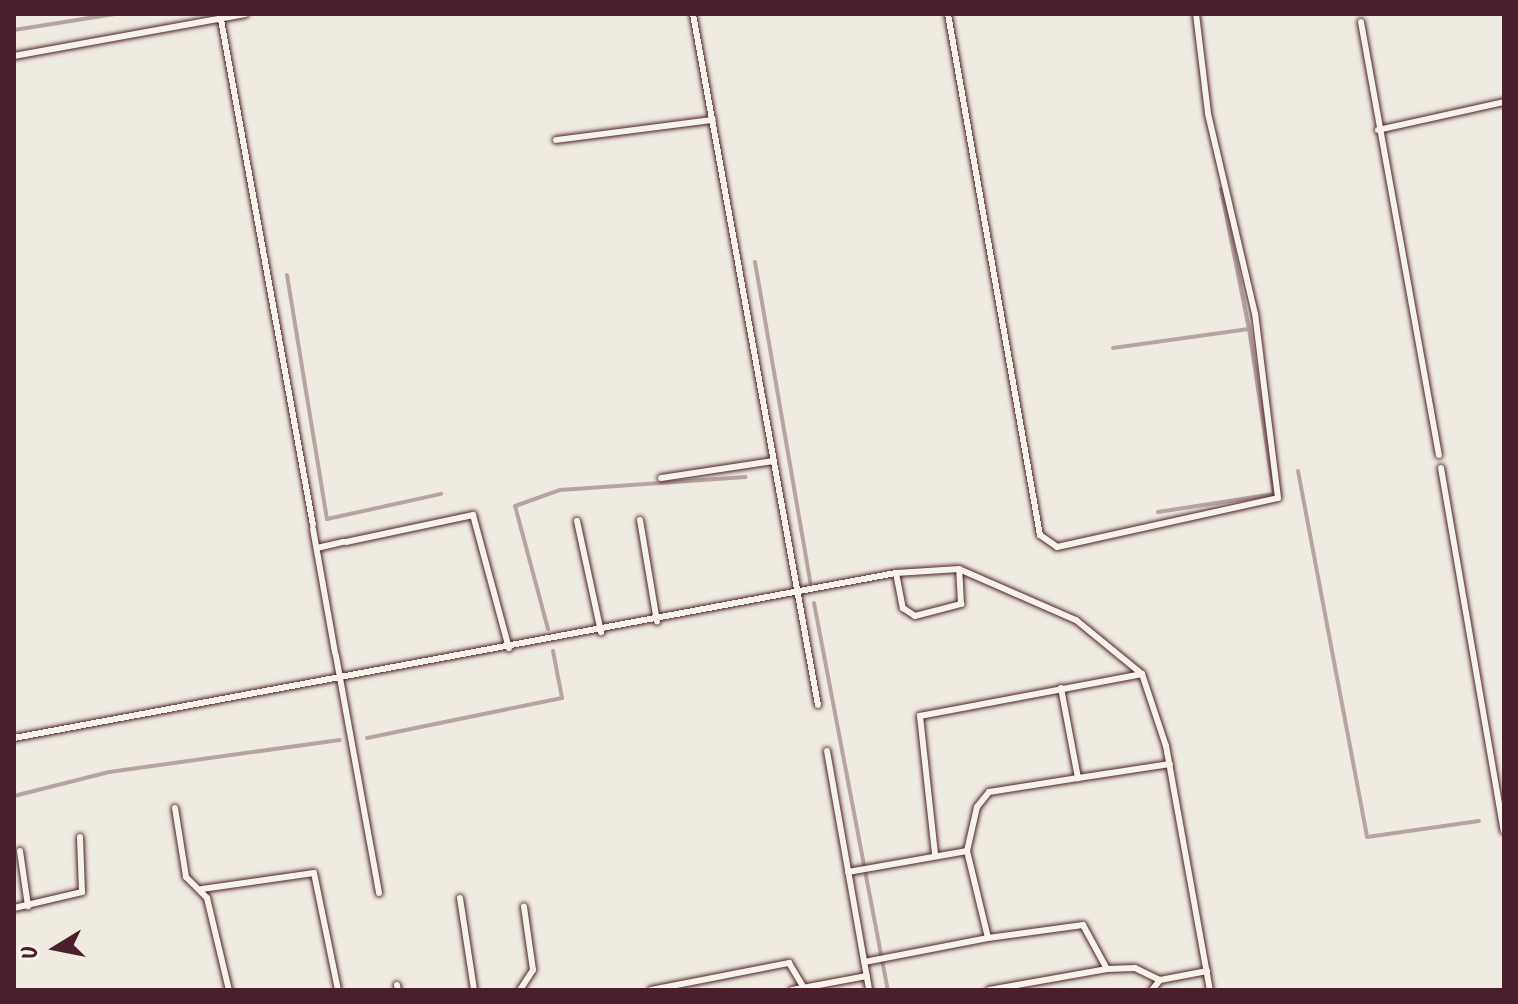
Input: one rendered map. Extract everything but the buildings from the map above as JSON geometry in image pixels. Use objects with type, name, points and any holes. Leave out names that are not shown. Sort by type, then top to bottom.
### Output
[{"type":"lane","points":[[14,56],[220,16],[245,14]]},
{"type":"lane","points":[[693,14],[818,705]]},
{"type":"lane","points":[[948,14],[1040,535],[1057,547],[1278,498],[1255,314],[1208,113],[1196,14]]},
{"type":"lane","points":[[220,16],[336,654],[343,677],[379,893]]},
{"type":"lane","points":[[1361,22],[1378,130],[1439,455]]},
{"type":"lane","points":[[1378,130],[1504,102]]},
{"type":"lane","points":[[556,140],[713,120]]},
{"type":"lane","points":[[661,478],[774,461]]},
{"type":"lane","points":[[1441,468],[1504,831]]},
{"type":"lane","points":[[317,548],[473,515],[509,648]]},
{"type":"lane","points":[[640,520],[657,622]]},
{"type":"lane","points":[[577,521],[601,632]]},
{"type":"lane","points":[[896,573],[903,608],[915,616],[961,604],[959,569]]},
{"type":"lane","points":[[14,738],[657,622],[896,573],[959,569],[1076,620],[1142,674],[1170,764],[1210,990]]},
{"type":"lane","points":[[935,854],[920,716],[1142,674]]},
{"type":"lane","points":[[1061,688],[1078,778]]},
{"type":"lane","points":[[827,751],[869,990]]},
{"type":"lane","points":[[988,938],[967,851],[989,792],[1170,764]]},
{"type":"lane","points":[[175,808],[186,877],[202,889],[229,990]]},
{"type":"lane","points":[[14,908],[82,892],[80,837]]},
{"type":"lane","points":[[20,851],[28,906]]},
{"type":"lane","points":[[848,872],[935,854],[967,851]]},
{"type":"lane","points":[[202,889],[314,873],[338,990]]},
{"type":"lane","points":[[460,898],[474,990]]},
{"type":"lane","points":[[520,990],[533,970],[524,907]]},
{"type":"lane","points":[[864,962],[988,938],[1083,925],[1107,969]]},
{"type":"lane","points":[[651,990],[789,963],[804,988]]},
{"type":"lane","points":[[989,990],[1107,969],[1135,968],[1160,980],[1207,971]]},
{"type":"lane","points":[[792,990],[817,988],[867,976]]},
{"type":"lane","points":[[1152,990],[1160,980]]},
{"type":"waterway","points":[[14,30],[115,14]]},
{"type":"waterway","points":[[1113,348],[1249,329],[1221,189]]},
{"type":"waterway","points":[[755,262],[810,582]]},
{"type":"waterway","points":[[287,275],[327,519],[441,494]]},
{"type":"waterway","points":[[1158,512],[1274,494],[1249,329]]},
{"type":"waterway","points":[[1298,471],[1367,837],[1479,821]]},
{"type":"waterway","points":[[548,629],[515,506],[560,490],[746,477]]},
{"type":"waterway","points":[[814,603],[888,990]]},
{"type":"waterway","points":[[367,738],[562,698],[553,651]]},
{"type":"waterway","points":[[14,796],[109,772],[340,740]]}]
